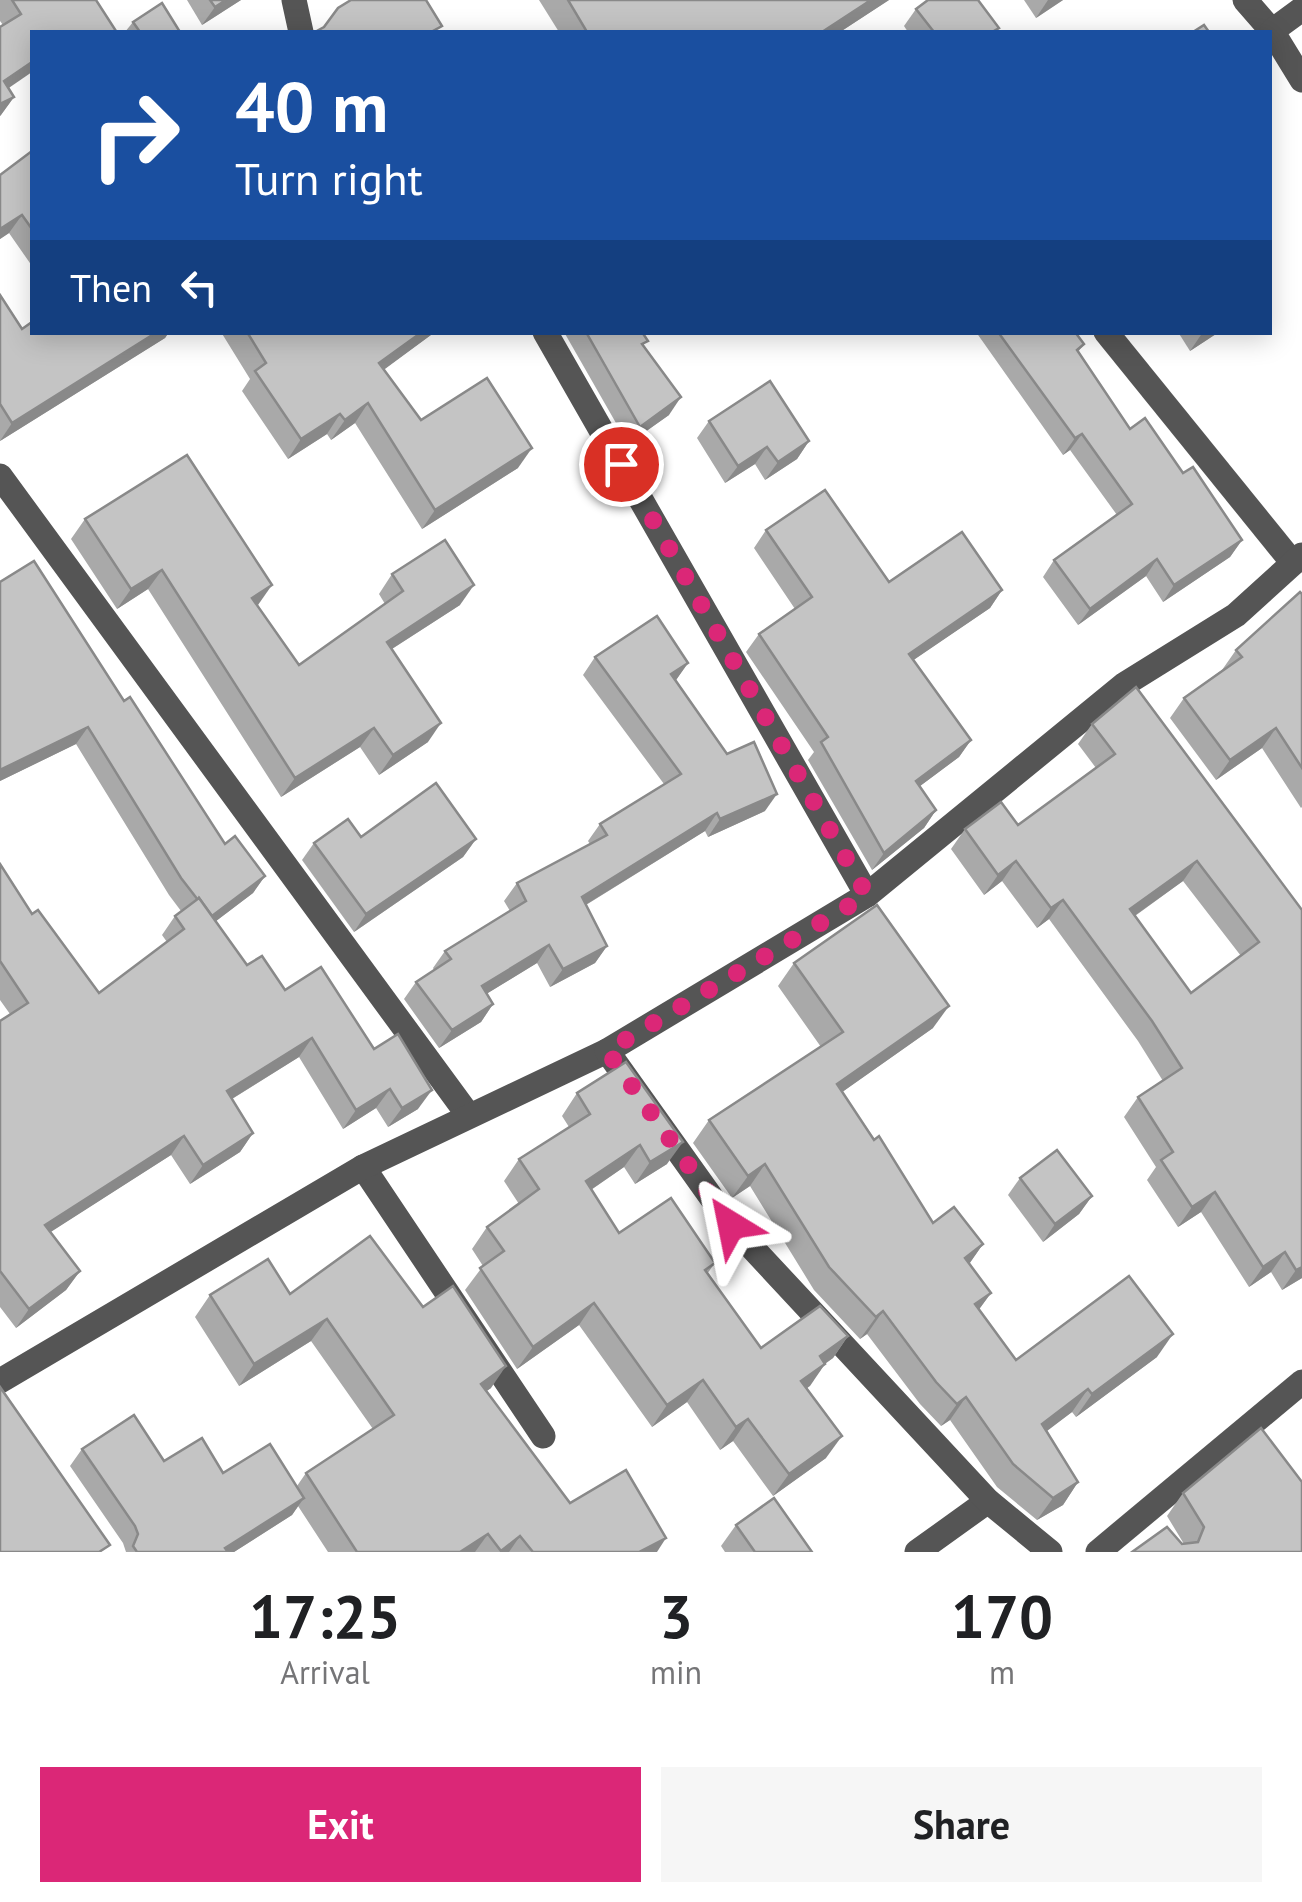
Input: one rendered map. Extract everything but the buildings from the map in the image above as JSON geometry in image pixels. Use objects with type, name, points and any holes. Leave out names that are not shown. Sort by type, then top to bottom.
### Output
[{"type":"street","points":[[294,0],[301,30]]},
{"type":"street","points":[[1245,0],[1271,30]]},
{"type":"street","points":[[1302,10],[1272,31],[1302,80]]},
{"type":"street","points":[[547,335],[867,895]]},
{"type":"street","points":[[0,1381],[364,1167],[607,1051],[867,895],[1236,614],[1297,559],[1109,335]]},
{"type":"street","points":[[0,476],[470,1116]]},
{"type":"street","points":[[607,1051],[731,1225],[988,1501],[1050,1552]]},
{"type":"street","points":[[364,1167],[543,1436]]},
{"type":"street","points":[[1098,1552],[1148,1515],[1302,1382]]},
{"type":"street","points":[[916,1552],[988,1501]]},
{"type":"street","points":[[1148,1515],[1164,1540]]},
{"type":"route","points":[[621,464],[867,895],[607,1051],[731,1225]]}]
